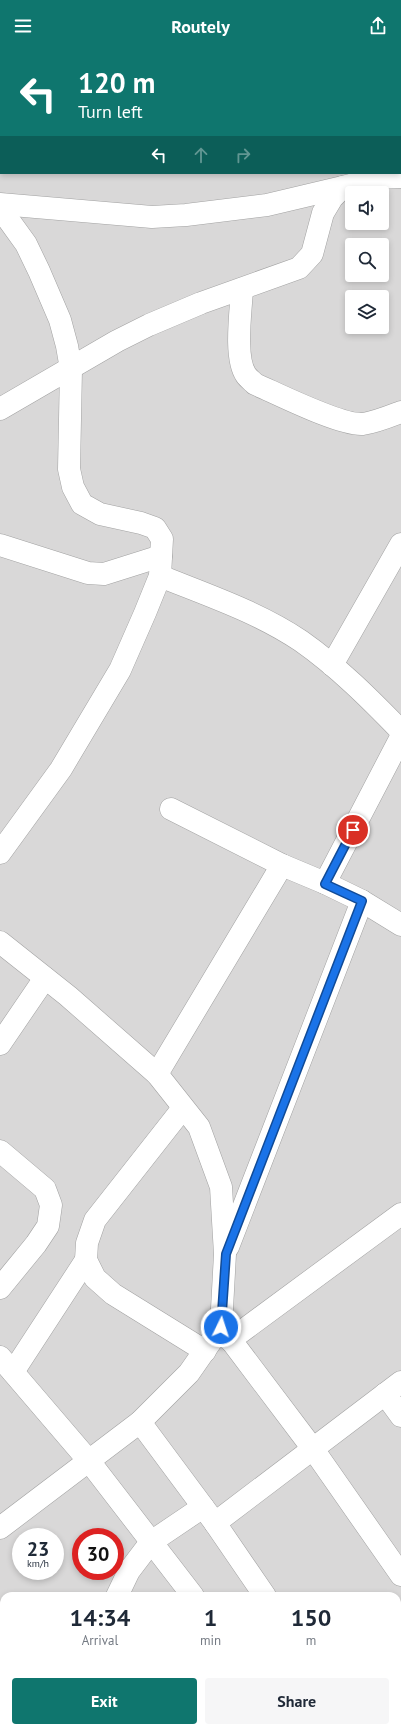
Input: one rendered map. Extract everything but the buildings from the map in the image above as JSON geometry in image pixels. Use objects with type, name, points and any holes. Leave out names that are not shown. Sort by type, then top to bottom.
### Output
[{"type":"street","points":[[0,204],[152,217],[186,215],[267,205],[377,178],[401,177]]},
{"type":"street","points":[[0,409],[117,341],[176,312],[299,268],[312,254],[323,213],[332,198],[343,187]]},
{"type":"street","points":[[26,244],[36,207]]},
{"type":"street","points":[[0,208],[26,244],[60,320],[67,346],[71,369],[69,469],[73,487],[82,504],[100,514],[141,523],[155,528],[162,539],[160,566],[145,613],[120,670],[61,769],[0,853]]},
{"type":"street","points":[[242,289],[239,346],[241,362],[246,375],[255,384],[338,420],[361,424],[381,420],[401,412]]},
{"type":"street","points":[[332,665],[401,544]]},
{"type":"street","points":[[0,545],[88,573],[104,574],[160,566],[301,641],[396,719]]},
{"type":"street","points":[[325,884],[401,736]]},
{"type":"street","points":[[171,809],[282,865],[362,901],[401,925]]},
{"type":"street","points":[[157,1074],[282,865]]},
{"type":"street","points":[[226,1254],[362,901]]},
{"type":"street","points":[[0,942],[45,978],[157,1074],[199,1127],[221,1187],[226,1254],[226,1333],[313,1449],[401,1575]]},
{"type":"street","points":[[0,1044],[45,978]]},
{"type":"street","points":[[183,1108],[95,1220],[87,1243],[86,1260],[95,1278],[113,1294],[204,1351]]},
{"type":"street","points":[[0,1151],[45,1189],[51,1206],[48,1226],[36,1244],[1,1285]]},
{"type":"street","points":[[0,1528],[140,1422],[189,1373],[204,1351],[226,1333],[401,1214]]},
{"type":"street","points":[[86,1260],[7,1365],[89,1461],[190,1592]]},
{"type":"street","points":[[120,1592],[128,1571],[151,1542],[209,1515],[313,1449],[393,1388],[401,1416]]},
{"type":"street","points":[[140,1422],[209,1515],[262,1592]]},
{"type":"shaded area","points":[[0,174],[401,174],[401,1592],[0,1592]]},
{"type":"route","points":[[221,1327],[226,1254],[362,901],[325,884],[353,830]]}]
